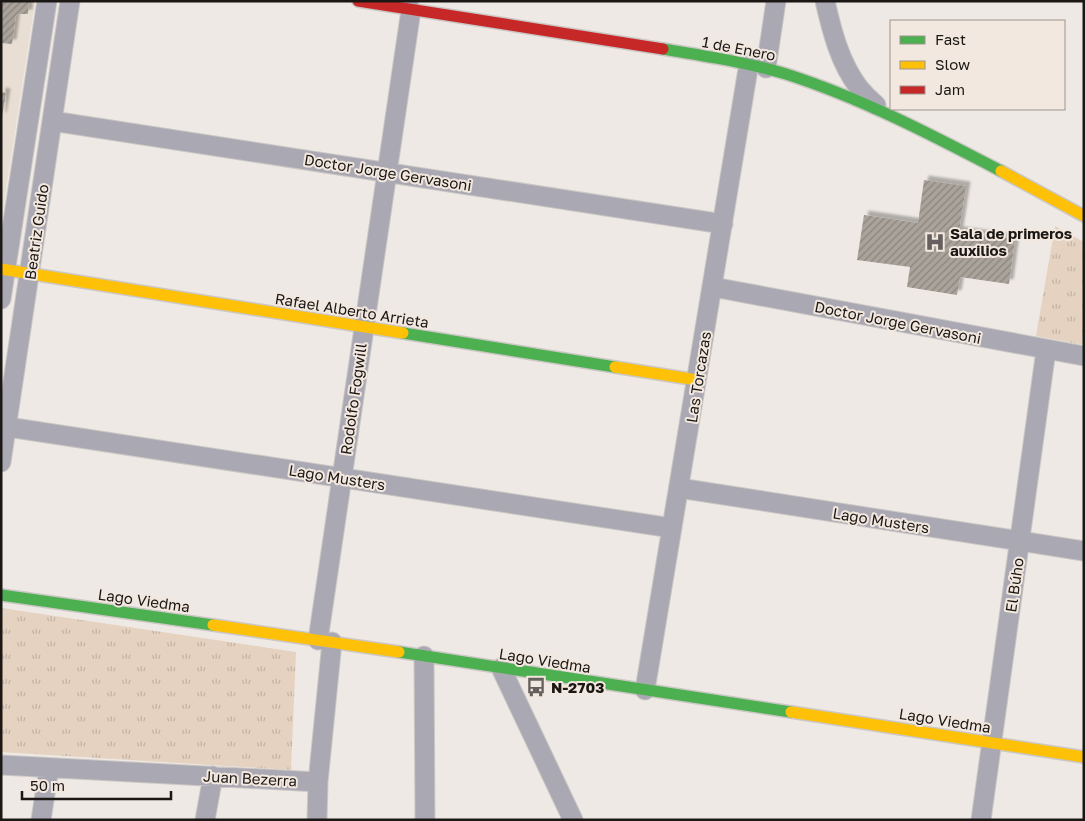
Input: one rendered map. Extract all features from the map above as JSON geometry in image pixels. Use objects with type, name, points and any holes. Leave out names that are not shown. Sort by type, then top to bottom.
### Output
[{"type":"street","name":"Beatriz Guido","points":[[1,299],[47,1]]},
{"type":"street","name":"Beatriz Guido","points":[[1,462],[4,427],[30,274],[70,1]]},
{"type":"street","name":"1 de Enero","points":[[358,1],[758,66],[821,85],[880,110],[1031,186],[1084,216]]},
{"type":"street","name":"Las Torcazas","points":[[645,690],[723,224],[758,66],[776,1]]},
{"type":"street","points":[[825,1],[836,43],[845,65],[859,88],[880,110]]},
{"type":"street","name":"Rodolfo Fogwill","points":[[316,820],[325,641],[342,477],[411,10]]},
{"type":"street","name":"Doctor Jorge Gervasoni","points":[[52,120],[723,224]]},
{"type":"street","name":"Rafael Alberto Arrieta","points":[[4,270],[697,380]]},
{"type":"street","name":"Doctor Jorge Gervasoni","points":[[713,287],[1084,356]]},
{"type":"street","name":"El Búho","points":[[982,820],[1046,350]]},
{"type":"street","name":"Lago Musters","points":[[4,427],[672,528]]},
{"type":"street","name":"Lago Musters","points":[[679,488],[1084,551]]},
{"type":"street","name":"Lago Viedma","points":[[1,595],[325,641],[1084,757]]},
{"type":"street","points":[[424,656],[426,820]]},
{"type":"street","points":[[501,668],[573,820]]},
{"type":"street","name":"Juan Bezerra","points":[[1,765],[318,782]]},
{"type":"street","points":[[41,820],[49,768]]},
{"type":"street","points":[[205,820],[213,776]]},
{"type":"shaded area","points":[[1,1],[35,1],[1,222]]},
{"type":"green space","points":[[1055,226],[1084,242],[1084,345],[1036,336]]},
{"type":"green space","points":[[1,608],[296,652],[291,770],[1,752]]},
{"type":"building","points":[[1,1],[29,1],[28,14],[16,14],[12,44],[1,43]]},
{"type":"building","points":[[1,92],[6,93],[2,117],[1,117]]},
{"type":"building","points":[[924,180],[966,186],[959,231],[1015,239],[1009,284],[960,277],[957,295],[907,287],[910,267],[857,260],[864,215],[918,223]]},
{"type":"traffic: fast","points":[[663,49],[756,66],[786,74],[842,94],[896,118],[1001,171]]},
{"type":"traffic: fast","points":[[403,333],[615,367]]},
{"type":"traffic: fast","points":[[1,595],[213,625]]},
{"type":"traffic: fast","points":[[399,652],[791,712]]},
{"type":"traffic: slow","points":[[1001,171],[1084,216]]},
{"type":"traffic: slow","points":[[1,269],[403,333]]},
{"type":"traffic: slow","points":[[615,367],[697,380]]},
{"type":"traffic: slow","points":[[213,625],[399,652]]},
{"type":"traffic: slow","points":[[791,712],[1084,757]]},
{"type":"traffic: jam","points":[[358,1],[663,49]]},
{"type":"place","name":"Sala de primeros auxilios","points":[[935,242]]},
{"type":"place","name":"N-2703","points":[[536,687]]}]
